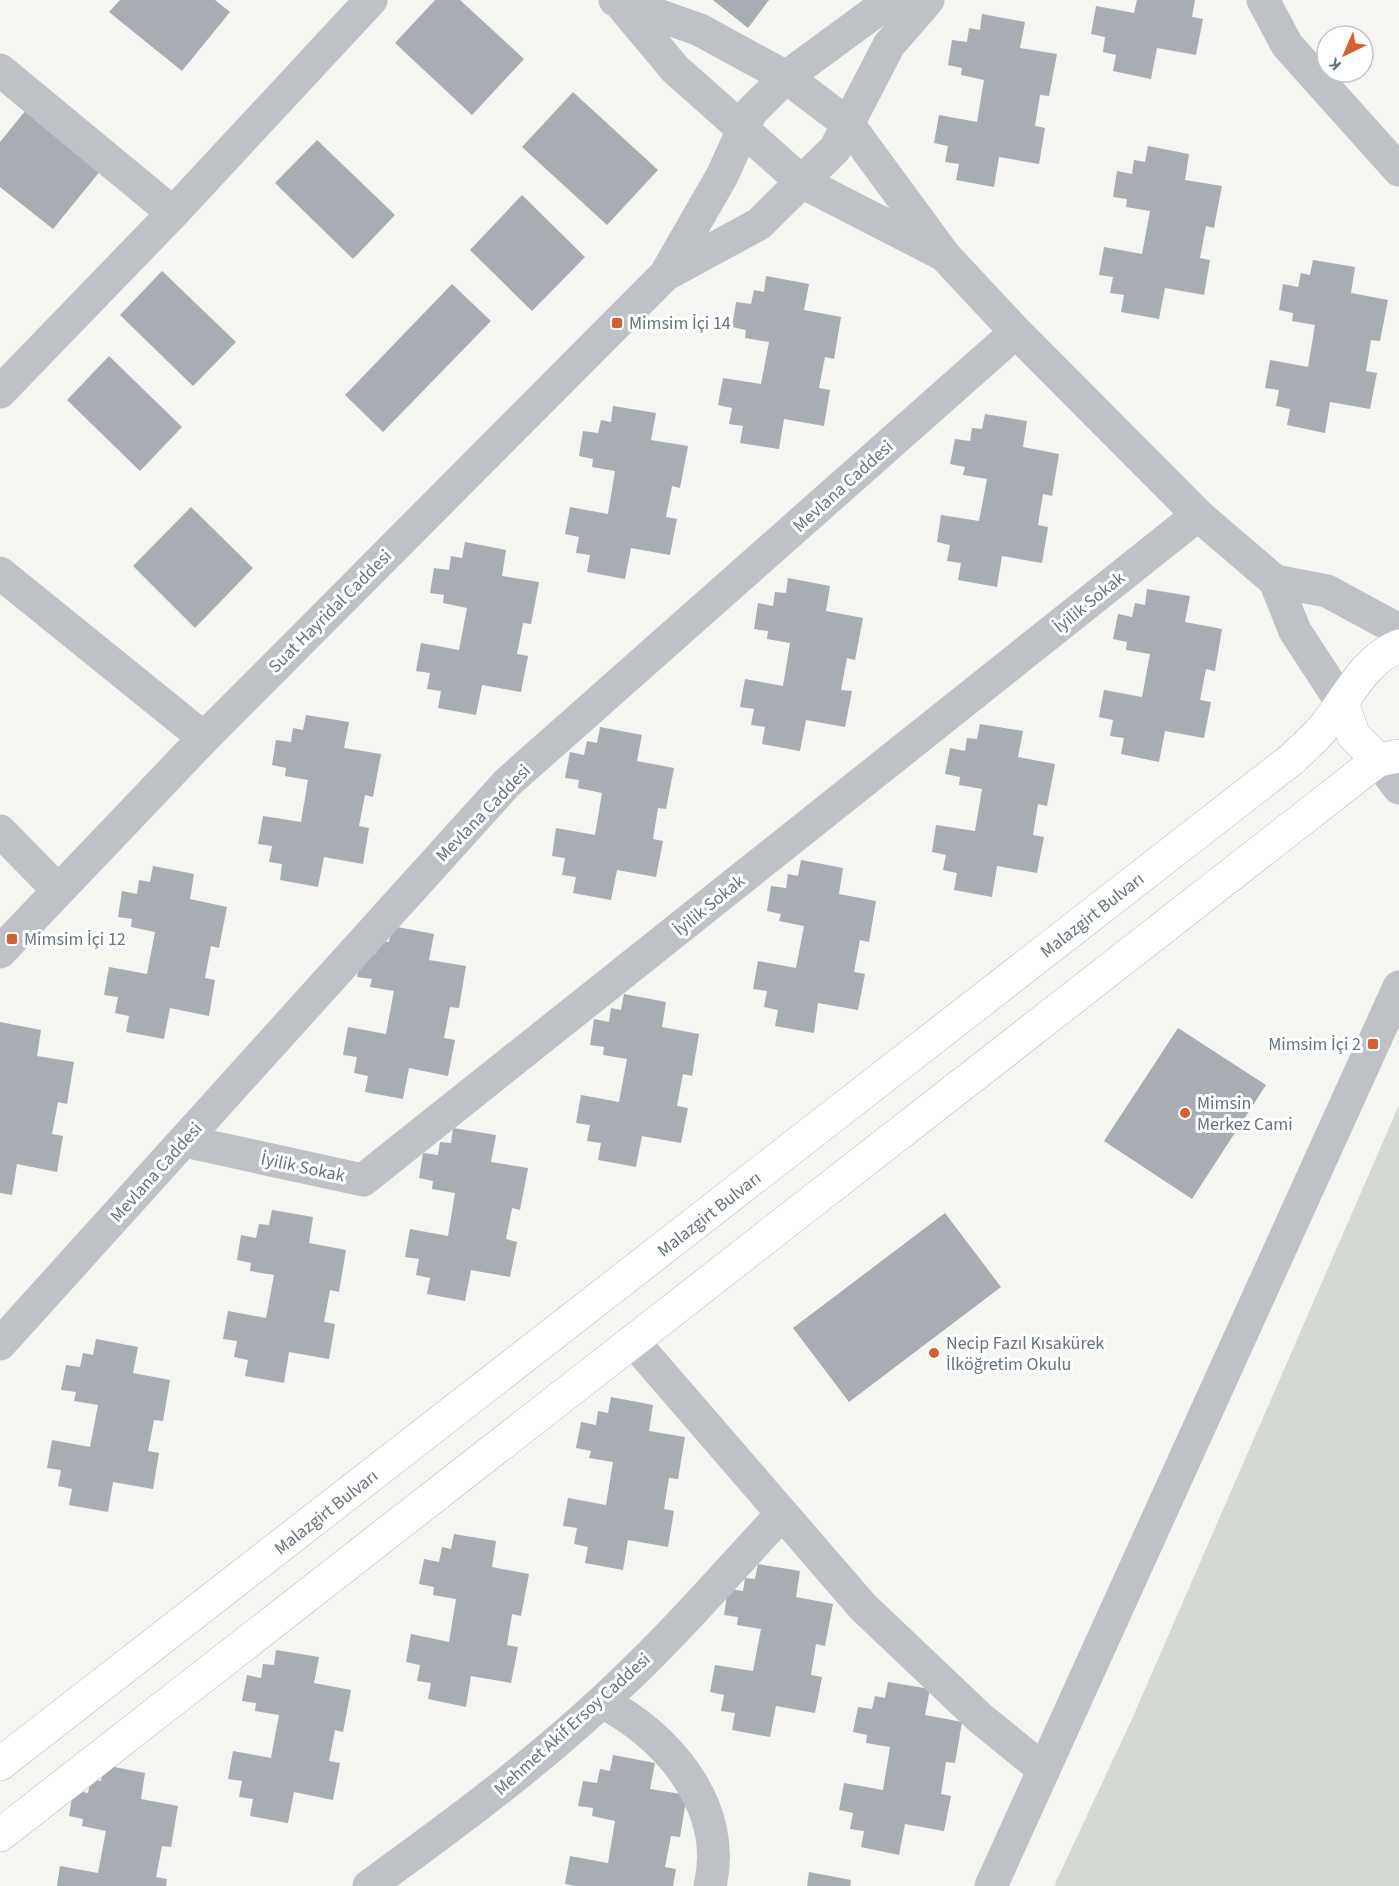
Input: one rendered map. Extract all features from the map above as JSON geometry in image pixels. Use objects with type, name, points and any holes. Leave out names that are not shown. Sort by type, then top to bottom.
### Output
[{"type":"highway","name":"Malazgirt Bulvarı","points":[[0,1764],[1292,759],[1324,727],[1366,668],[1389,650],[1399,646]]},
{"type":"highway","points":[[0,1834],[633,1341],[1388,758],[1354,736],[1342,703]]},
{"type":"street","points":[[0,392],[173,213],[371,0]]},
{"type":"street","name":"Suat Hayridal Caddesi","points":[[0,952],[204,738],[665,274],[722,176],[751,112],[786,77],[891,0]]},
{"type":"street","name":"Suat Hayridal Caddesi","points":[[665,274],[759,224],[835,149],[889,45],[928,0]]},
{"type":"street","points":[[1263,0],[1287,45],[1399,170]]},
{"type":"street","points":[[617,1],[700,30],[786,77],[848,124],[945,256],[1016,332],[1198,515],[1275,581],[1295,631],[1342,703]]},
{"type":"street","points":[[617,1],[675,69],[802,182],[945,256]]},
{"type":"street","points":[[0,70],[173,213]]},
{"type":"street","name":"Mevlana Caddesi","points":[[0,1344],[507,783],[1016,332]]},
{"type":"street","name":"İyilik Sokak","points":[[184,1141],[363,1180],[1198,515]]},
{"type":"street","points":[[0,573],[204,738]]},
{"type":"street","points":[[1275,581],[1327,591],[1399,630]]},
{"type":"street","points":[[1388,758],[1399,788]]},
{"type":"street","points":[[0,831],[58,890]]},
{"type":"street","points":[[991,1886],[1399,987]]},
{"type":"street","points":[[633,1341],[781,1515],[863,1607],[980,1718],[1044,1770]]},
{"type":"street","name":"Mehmet Akif Ersoy Caddesi","points":[[369,1886],[408,1873],[602,1702],[633,1673],[781,1515]]},
{"type":"street","points":[[602,1702],[626,1714],[647,1729],[666,1748],[696,1791],[709,1828],[713,1862],[710,1886]]},
{"type":"shaded area","points":[[1399,1105],[1399,1886],[1054,1886],[1132,1719]]},
{"type":"building","points":[[120,0],[215,0],[230,12],[182,71],[109,12]]},
{"type":"building","points":[[435,0],[460,0],[524,59],[472,115],[395,43]]},
{"type":"building","points":[[713,0],[769,0],[748,28]]},
{"type":"building","points":[[1137,0],[1195,0],[1192,17],[1203,19],[1196,55],[1157,48],[1151,79],[1113,71],[1116,55],[1103,52],[1105,37],[1091,34],[1096,6],[1134,13]]},
{"type":"building","points":[[982,14],[1025,22],[1020,48],[1057,54],[1049,96],[1040,95],[1035,126],[1045,128],[1039,164],[999,157],[994,187],[956,180],[959,164],[945,162],[948,146],[934,143],[939,115],[977,122],[984,80],[961,75],[962,68],[948,65],[952,40],[967,42],[969,28],[980,30]]},
{"type":"building","points":[[573,92],[658,170],[607,225],[522,147]]},
{"type":"building","points":[[26,110],[101,170],[53,229],[0,187],[0,142]]},
{"type":"building","points":[[317,140],[395,215],[353,259],[275,183]]},
{"type":"building","points":[[1148,146],[1189,154],[1185,180],[1222,186],[1214,228],[1206,226],[1200,258],[1210,260],[1204,295],[1165,288],[1159,319],[1121,312],[1124,295],[1110,293],[1113,277],[1099,275],[1104,247],[1142,254],[1150,211],[1126,207],[1127,199],[1113,197],[1117,171],[1132,174],[1134,160],[1145,162]]},
{"type":"building","points":[[522,195],[585,257],[532,311],[470,250]]},
{"type":"building","points":[[1313,260],[1355,267],[1351,293],[1388,300],[1380,341],[1371,340],[1366,371],[1377,373],[1370,409],[1330,402],[1325,433],[1287,425],[1290,409],[1276,406],[1279,390],[1265,388],[1270,360],[1308,367],[1315,325],[1292,321],[1293,313],[1279,310],[1283,284],[1298,287],[1301,273],[1310,275]]},
{"type":"building","points":[[162,271],[236,342],[193,386],[120,315]]},
{"type":"building","points":[[766,276],[809,284],[804,310],[841,317],[834,359],[825,357],[819,388],[830,390],[824,426],[784,419],[779,449],[740,443],[743,426],[729,424],[732,408],[718,405],[723,378],[761,384],[769,342],[745,338],[746,330],[732,327],[736,302],[751,304],[754,290],[764,292]]},
{"type":"building","points":[[452,284],[491,321],[383,432],[345,395]]},
{"type":"building","points":[[109,356],[182,427],[140,471],[67,400]]},
{"type":"building","points":[[613,406],[656,413],[651,440],[688,446],[680,488],[672,486],[666,517],[677,519],[670,555],[631,548],[625,579],[587,572],[590,555],[576,553],[579,537],[565,534],[570,507],[608,514],[615,471],[592,467],[593,459],[579,456],[583,431],[598,433],[601,420],[611,422]]},
{"type":"building","points":[[985,414],[1027,421],[1023,447],[1059,454],[1052,496],[1043,494],[1038,525],[1048,527],[1042,563],[1002,556],[997,587],[958,580],[961,563],[947,561],[950,545],[937,542],[941,515],[979,521],[987,479],[963,475],[965,467],[950,464],[955,439],[970,441],[972,428],[982,429]]},
{"type":"building","points":[[191,507],[253,568],[195,628],[133,566]]},
{"type":"building","points":[[465,542],[506,550],[502,576],[539,582],[531,624],[523,623],[517,654],[528,656],[521,692],[482,685],[476,715],[438,708],[441,691],[427,689],[430,673],[416,671],[421,643],[459,650],[467,608],[443,603],[444,595],[430,593],[434,568],[449,570],[451,556],[462,558]]},
{"type":"building","points":[[788,578],[830,586],[826,611],[863,618],[855,660],[847,658],[841,690],[852,691],[845,727],[806,720],[800,751],[762,744],[765,727],[751,725],[754,709],[740,707],[745,679],[783,686],[790,643],[767,639],[768,631],[754,629],[758,603],[773,606],[775,592],[786,593]]},
{"type":"building","points":[[1147,589],[1190,596],[1185,622],[1222,629],[1215,671],[1206,669],[1200,700],[1211,702],[1204,738],[1165,731],[1159,762],[1121,754],[1124,738],[1110,736],[1113,720],[1099,717],[1104,690],[1142,697],[1150,654],[1126,650],[1127,642],[1113,639],[1118,614],[1132,617],[1135,603],[1145,605]]},
{"type":"building","points":[[306,715],[349,722],[344,748],[381,754],[373,797],[365,795],[359,826],[369,828],[363,864],[324,857],[318,887],[280,880],[282,864],[269,862],[272,846],[258,844],[263,816],[301,822],[308,780],[285,776],[286,768],[272,765],[276,740],[291,742],[293,728],[303,730]]},
{"type":"building","points":[[980,724],[1023,731],[1018,757],[1055,764],[1047,806],[1038,804],[1033,835],[1044,837],[1037,873],[997,866],[992,897],[954,890],[957,873],[943,870],[946,855],[932,852],[936,825],[975,831],[982,789],[959,785],[960,777],[945,774],[950,748],[965,751],[967,738],[977,739]]},
{"type":"building","points":[[600,727],[642,735],[637,761],[674,768],[666,809],[658,808],[653,839],[663,841],[656,877],[617,870],[611,900],[573,893],[576,877],[562,875],[565,858],[552,856],[556,828],[595,835],[602,793],[578,788],[579,780],[565,778],[570,752],[584,755],[587,741],[597,743]]},
{"type":"building","points":[[801,860],[843,868],[839,894],[876,901],[869,942],[860,940],[854,972],[865,974],[858,1010],[818,1003],[814,1033],[775,1026],[778,1010],[764,1007],[767,991],[753,989],[758,961],[796,968],[804,926],[779,921],[781,914],[767,911],[771,886],[786,888],[788,874],[798,876]]},
{"type":"building","points":[[153,866],[194,874],[190,899],[227,907],[219,948],[211,946],[205,978],[215,980],[209,1016],[170,1008],[164,1039],[126,1032],[129,1016],[115,1013],[118,997],[104,995],[109,967],[147,974],[155,932],[131,927],[132,919],[118,917],[122,891],[137,894],[139,880],[150,882]]},
{"type":"building","points":[[392,926],[434,934],[429,960],[466,966],[459,1008],[450,1007],[444,1038],[455,1040],[448,1076],[409,1068],[403,1099],[365,1092],[368,1076],[354,1073],[357,1057],[343,1055],[348,1027],[386,1034],[394,991],[370,987],[372,979],[357,977],[362,951],[376,954],[379,940],[389,942]]},
{"type":"building","points":[[624,994],[666,1002],[662,1027],[699,1034],[692,1076],[683,1074],[677,1106],[688,1108],[681,1143],[642,1136],[636,1167],[598,1160],[601,1143],[587,1141],[590,1125],[576,1123],[581,1095],[619,1102],[627,1059],[603,1055],[604,1047],[590,1045],[594,1019],[609,1022],[611,1008],[621,1010]]},
{"type":"building","points":[[0,1022],[41,1030],[37,1056],[74,1062],[67,1104],[58,1102],[52,1134],[63,1136],[57,1172],[17,1164],[12,1195],[0,1193]]},
{"type":"building","name":"Mimsin Merkez Cami","points":[[1178,1028],[1266,1085],[1192,1199],[1104,1141]]},
{"type":"building","points":[[453,1128],[496,1135],[491,1162],[528,1168],[520,1210],[512,1208],[506,1239],[517,1242],[510,1277],[471,1270],[465,1301],[427,1294],[430,1278],[416,1275],[419,1259],[405,1257],[410,1229],[448,1236],[455,1193],[432,1189],[433,1181],[419,1178],[423,1153],[438,1155],[440,1142],[451,1143]]},
{"type":"building","points":[[272,1210],[313,1217],[309,1243],[346,1250],[339,1292],[330,1290],[324,1322],[335,1324],[329,1359],[289,1352],[284,1383],[245,1376],[248,1360],[234,1357],[237,1341],[223,1339],[228,1311],[266,1318],[274,1275],[250,1271],[251,1263],[237,1260],[241,1235],[256,1238],[259,1224],[269,1225]]},
{"type":"building","points":[[945,1213],[1001,1287],[849,1402],[793,1328]]},
{"type":"building","points":[[96,1339],[138,1347],[133,1373],[170,1380],[163,1421],[154,1420],[148,1451],[159,1453],[153,1489],[113,1482],[108,1512],[69,1505],[72,1489],[58,1486],[61,1470],[47,1468],[52,1440],[90,1447],[98,1405],[74,1401],[76,1392],[61,1390],[66,1365],[80,1367],[83,1353],[93,1355]]},
{"type":"building","points":[[611,1397],[653,1405],[649,1431],[685,1437],[678,1479],[669,1478],[664,1509],[674,1511],[668,1547],[628,1540],[623,1570],[585,1563],[588,1547],[574,1544],[577,1528],[563,1526],[568,1498],[606,1505],[613,1462],[589,1458],[591,1451],[576,1448],[581,1422],[596,1425],[598,1411],[608,1413]]},
{"type":"building","points":[[454,1534],[496,1541],[492,1567],[529,1574],[521,1616],[512,1614],[507,1645],[518,1647],[511,1683],[471,1676],[466,1707],[428,1699],[431,1683],[417,1681],[420,1665],[406,1662],[411,1634],[449,1642],[456,1599],[433,1595],[434,1587],[419,1584],[424,1559],[439,1562],[442,1547],[451,1549]]},
{"type":"building","points":[[758,1564],[800,1571],[796,1597],[833,1604],[825,1646],[816,1644],[811,1675],[822,1677],[815,1713],[776,1706],[770,1737],[732,1730],[735,1713],[721,1711],[724,1695],[710,1692],[715,1665],[753,1671],[761,1629],[737,1625],[738,1617],[724,1615],[728,1589],[743,1591],[745,1578],[755,1579]]},
{"type":"building","points":[[276,1650],[319,1657],[314,1683],[351,1690],[343,1732],[335,1730],[329,1761],[340,1763],[333,1800],[294,1792],[288,1823],[250,1816],[253,1799],[239,1797],[242,1781],[228,1779],[233,1751],[271,1758],[279,1715],[255,1711],[256,1703],[242,1701],[247,1675],[261,1678],[263,1664],[274,1665]]},
{"type":"building","points":[[888,1682],[930,1689],[925,1715],[962,1722],[955,1763],[946,1762],[941,1794],[951,1796],[944,1831],[905,1824],[899,1855],[861,1847],[864,1831],[850,1829],[853,1813],[839,1810],[844,1783],[883,1790],[890,1747],[866,1743],[867,1735],[853,1732],[858,1707],[872,1709],[875,1696],[885,1698]]},
{"type":"building","points":[[613,1755],[655,1763],[650,1789],[687,1795],[680,1837],[671,1836],[665,1867],[676,1869],[673,1886],[565,1884],[570,1856],[608,1863],[615,1821],[592,1816],[593,1808],[578,1806],[583,1781],[597,1783],[600,1769],[610,1771]]},
{"type":"building","points":[[104,1765],[145,1773],[141,1799],[178,1806],[171,1847],[162,1846],[156,1877],[167,1879],[166,1886],[57,1886],[60,1866],[98,1873],[106,1831],[82,1826],[83,1819],[69,1816],[73,1790],[88,1793],[91,1779],[101,1781]]},
{"type":"building","points":[[809,1872],[851,1880],[850,1886],[807,1886]]},
{"type":"place","name":"Mimsim İçi 14","points":[[617,323]]},
{"type":"place","name":"Mimsim İçi 12","points":[[12,939]]},
{"type":"place","name":"Mimsim İçi 2","points":[[1373,1044]]},
{"type":"place","name":"Mimsin Merkez Cami","points":[[1185,1113]]},
{"type":"place","name":"Necip Fazıl Kısakürek İlköğretim Okulu","points":[[934,1353]]}]
